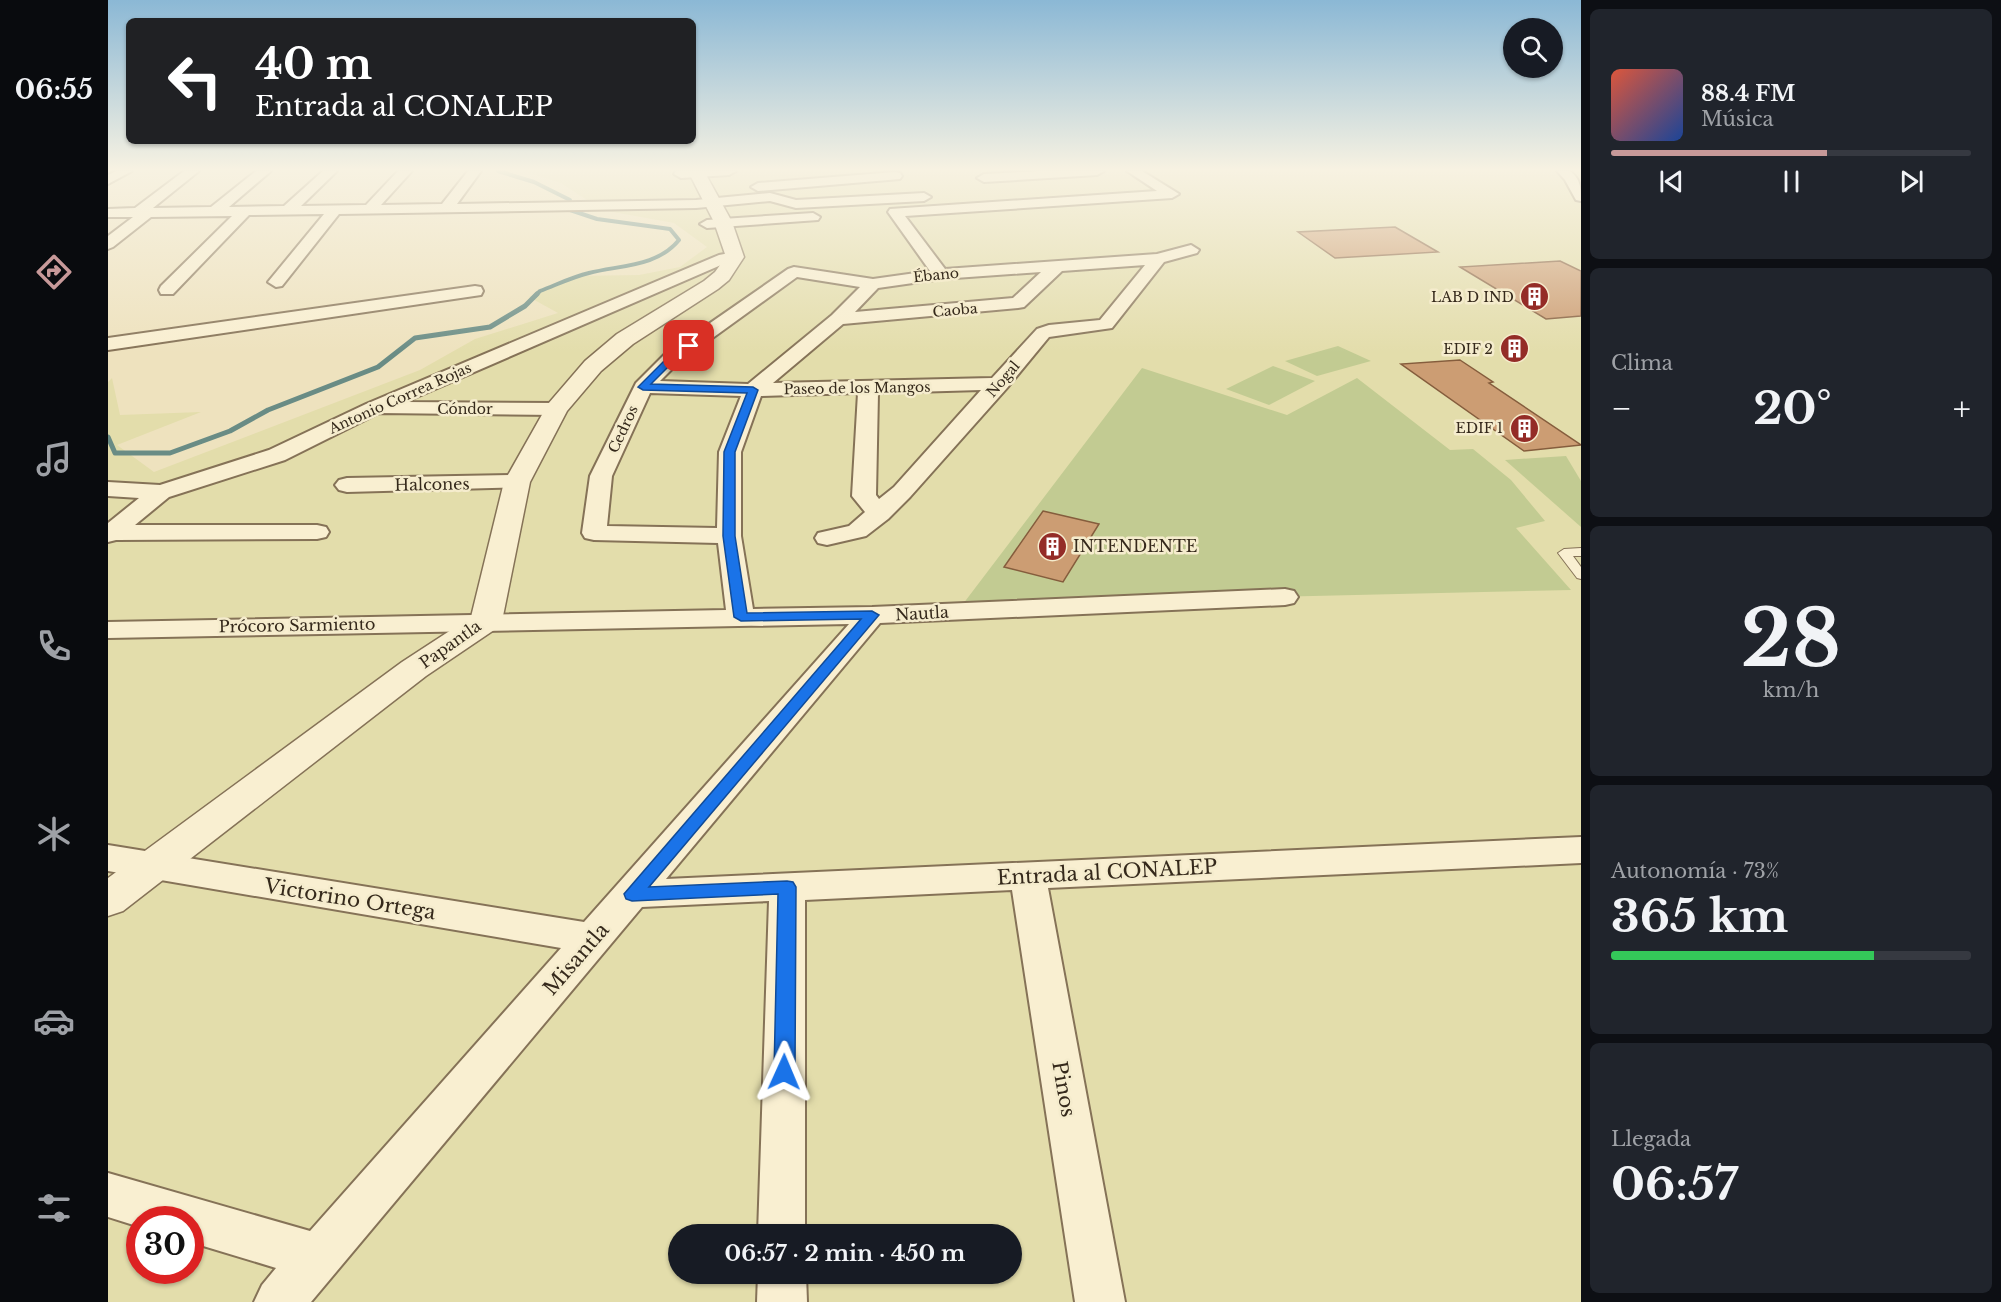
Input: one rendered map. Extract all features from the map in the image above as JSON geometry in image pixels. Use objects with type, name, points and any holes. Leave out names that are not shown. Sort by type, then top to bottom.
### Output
[{"type":"street","points":[[108,244],[121,232]]},
{"type":"street","points":[[167,290],[225,232]]},
{"type":"street","points":[[276,282],[317,232]]},
{"type":"street","points":[[717,232],[723,264]]},
{"type":"street","points":[[910,232],[941,274]]},
{"type":"street","points":[[1158,259],[1191,250]]},
{"type":"street","name":"Ébano","points":[[873,285],[941,274],[1158,259]]},
{"type":"street","name":"Nogal","points":[[827,538],[857,531],[879,514],[902,492],[1049,330],[1106,324],[1158,259]]},
{"type":"street","name":"Antonio Correa Rojas","points":[[109,533],[161,492],[277,455],[374,408],[723,264]]},
{"type":"street","name":"Papantla","points":[[108,900],[150,866],[414,669],[486,621],[518,482],[556,410],[593,366],[625,339],[689,301],[723,264]]},
{"type":"street","name":"Caoba","points":[[838,319],[1018,303],[1057,266]]},
{"type":"street","name":"Cedros","points":[[729,536],[594,533],[601,476],[643,387],[671,359],[794,272],[873,285]]},
{"type":"street","points":[[741,617],[729,536],[729,452],[753,390],[838,319],[873,285]]},
{"type":"street","points":[[108,344],[475,291]]},
{"type":"street","name":"Paseo de los Mangos","points":[[643,387],[753,390],[1000,384]]},
{"type":"street","points":[[868,387],[864,496],[879,514]]},
{"type":"street","name":"Cóndor","points":[[374,408],[556,410]]},
{"type":"street","name":"Halcones","points":[[347,485],[518,482]]},
{"type":"street","points":[[108,489],[161,492]]},
{"type":"street","points":[[109,533],[317,532]]},
{"type":"street","name":"Nautla","points":[[486,621],[872,615],[1285,597]]},
{"type":"street","name":"Misantla","points":[[279,1302],[872,615]]},
{"type":"street","name":"Prócoro Sarmiento","points":[[108,630],[486,621]]},
{"type":"street","name":"Entrada al CONALEP","points":[[632,894],[1581,850]]},
{"type":"street","name":"Victorino Ortega","points":[[108,858],[593,939]]},
{"type":"street","name":"Pinos","points":[[1028,876],[1100,1302]]},
{"type":"street","points":[[782,1224],[787,887]]},
{"type":"street","points":[[108,1195],[318,1257]]},
{"type":"street","points":[[782,1284],[782,1302]]},
{"type":"lane","points":[[1581,552],[1564,553],[1581,575]]},
{"type":"shaded area","points":[[686,232],[1581,232],[1581,1302],[108,1302],[108,382],[112,378],[120,415],[201,412],[117,445],[154,472],[420,370],[475,339],[558,313],[529,297],[574,276],[639,275],[680,267],[707,247]]},
{"type":"green space","points":[[1338,346],[1371,361],[1317,376],[1285,361]]},
{"type":"green space","points":[[1273,366],[1315,381],[1269,405],[1226,389]]},
{"type":"green space","points":[[1142,368],[1287,415],[1357,378],[1450,450],[1473,449],[1511,480],[1545,521],[1516,528],[1571,590],[963,604]]},
{"type":"green space","points":[[1566,456],[1581,481],[1581,527],[1505,460]]},
{"type":"building","points":[[1298,232],[1403,232],[1438,252],[1335,258]]},
{"type":"building","points":[[1560,261],[1581,271],[1581,316],[1546,319],[1460,267]]},
{"type":"building","name":"EDIF 1","points":[[1460,360],[1493,382],[1489,383],[1581,445],[1524,451],[1401,364]]},
{"type":"building","name":"INTENDENTE","points":[[1043,511],[1099,524],[1063,582],[1004,567]]},
{"type":"waterway","points":[[108,437],[115,453],[170,453],[230,431],[268,410],[378,367],[415,338],[490,327],[525,306],[540,291],[583,275],[649,260],[670,249],[679,240],[672,232]]},
{"type":"place","name":"LAB D IND","points":[[1535,297]]},
{"type":"place","name":"EDIF 2","points":[[1514,349]]},
{"type":"place","name":"EDIF 1","points":[[1524,428]]},
{"type":"place","name":"INTENDENTE","points":[[1052,546]]},
{"type":"route","points":[[689,346],[671,359],[643,387],[753,390],[729,452],[729,536],[741,617],[872,615],[632,894],[787,887],[784,1072]]}]
